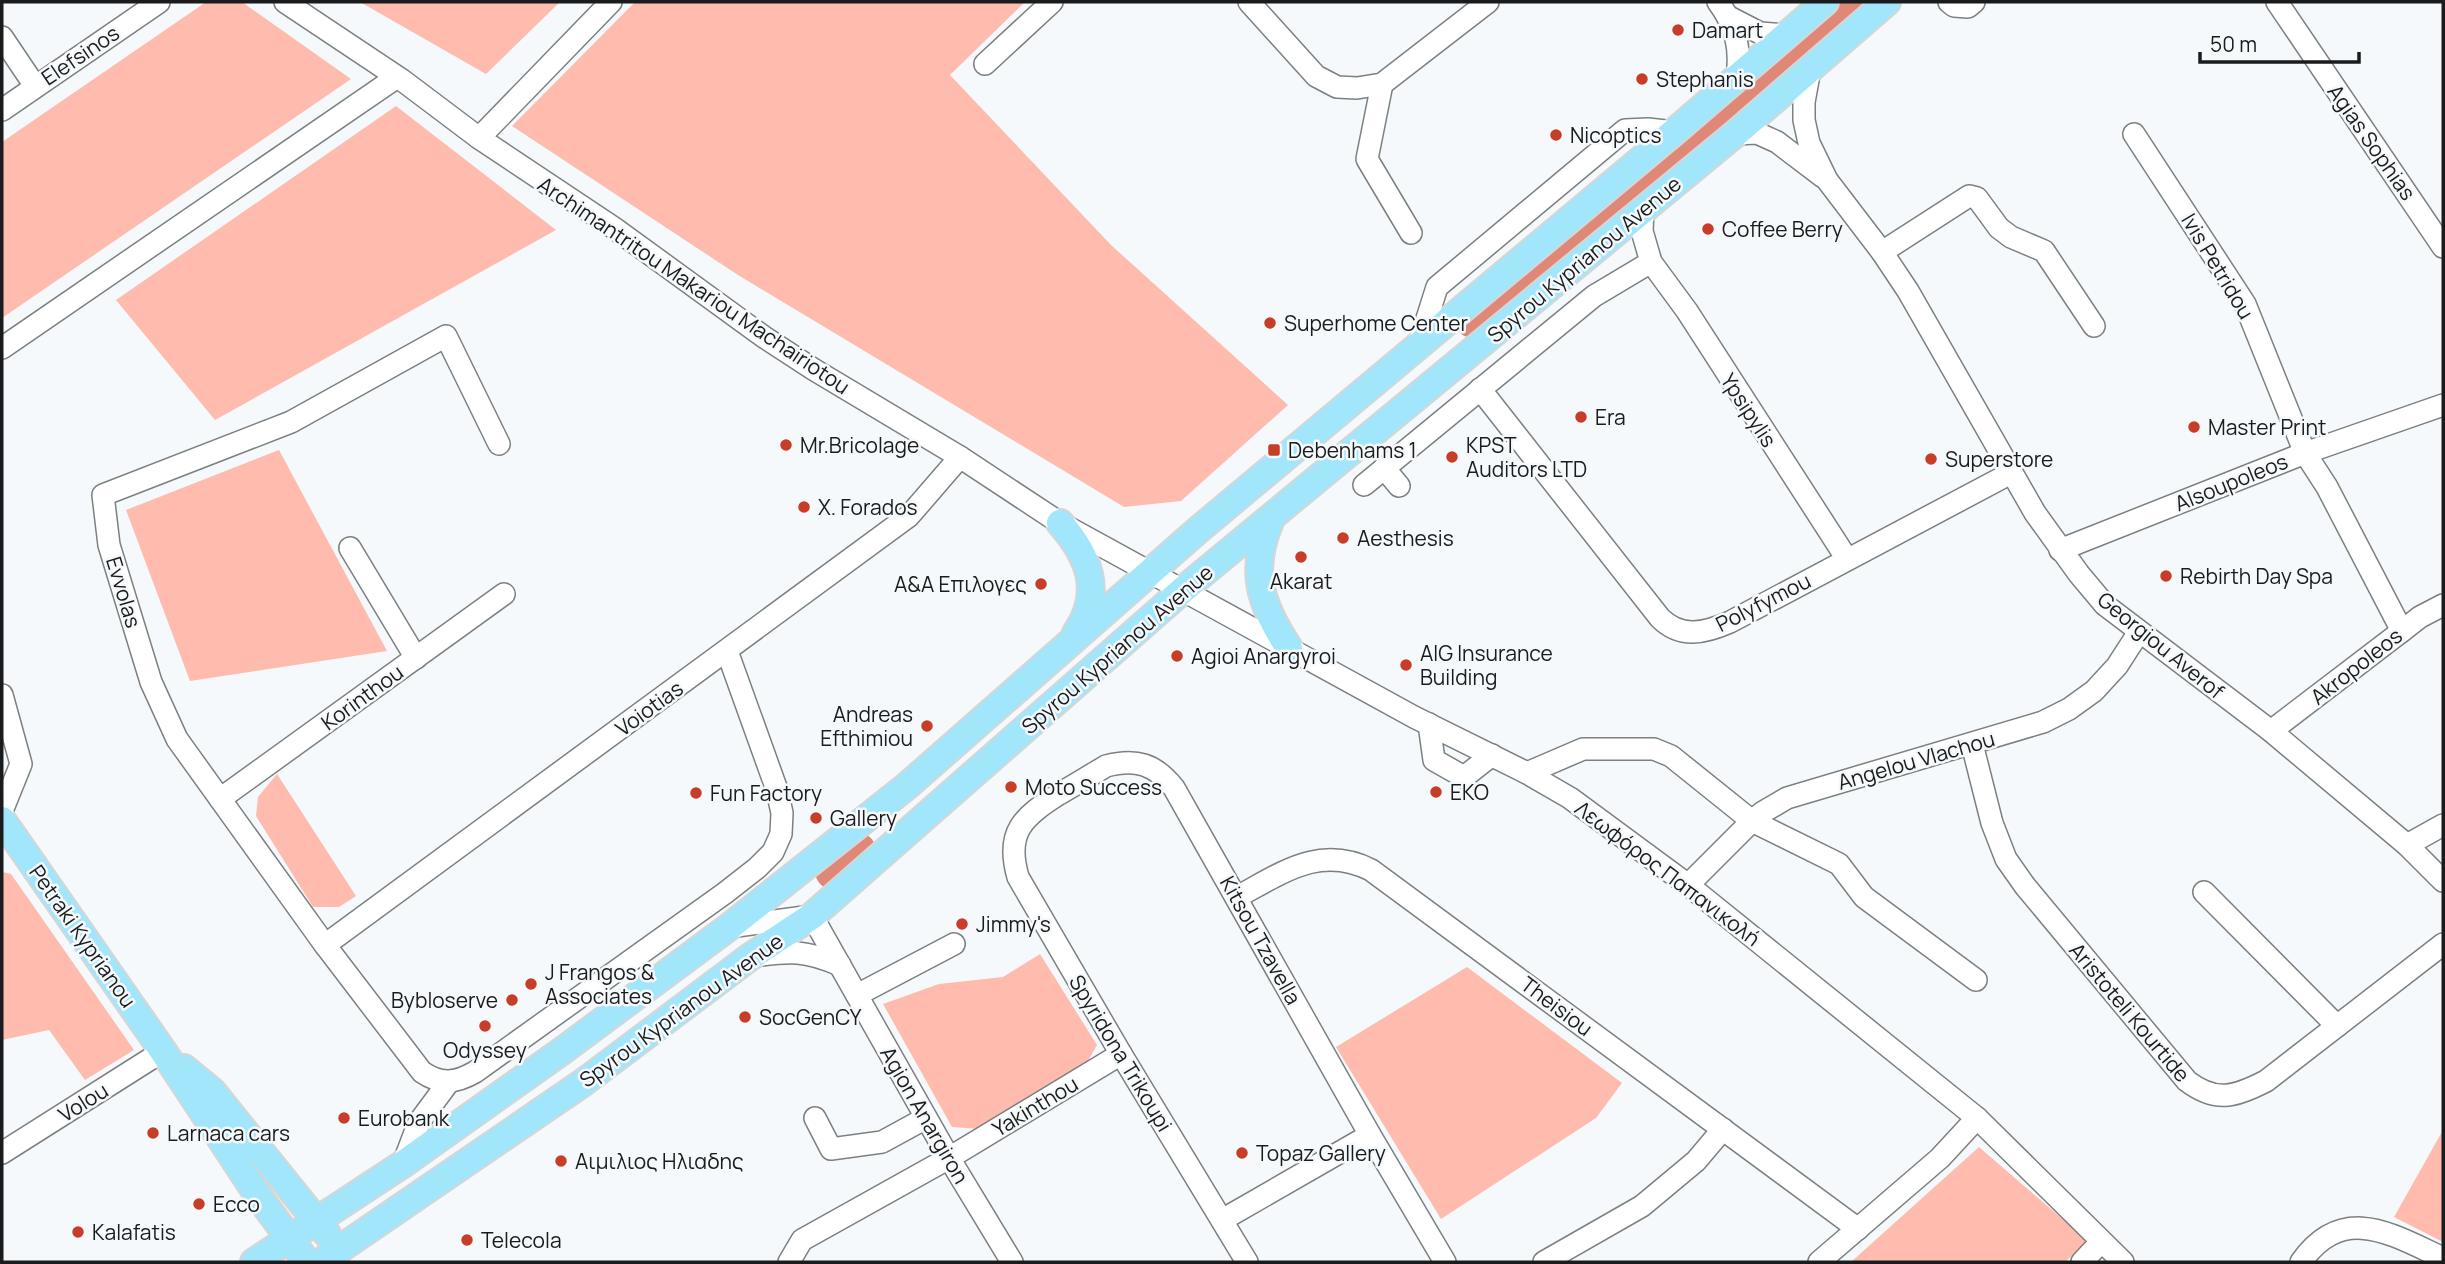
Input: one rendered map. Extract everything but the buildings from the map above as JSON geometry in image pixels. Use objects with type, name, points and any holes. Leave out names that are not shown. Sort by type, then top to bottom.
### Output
[{"type":"main road","name":"Spyrou Kyprianou Avenue","points":[[254,1262],[403,1164],[562,1051],[729,927],[907,786],[1151,571],[1825,2]]},
{"type":"main road","name":"Spyrou Kyprianou Avenue","points":[[336,1258],[584,1082],[750,957],[812,916],[1184,589],[1735,134],[1887,2]]},
{"type":"main road","points":[[1271,517],[1259,551],[1258,569],[1269,614],[1289,648]]},
{"type":"main road","points":[[1060,523],[1081,549],[1090,578],[1088,607],[1071,640]]},
{"type":"main road","name":"Petraki Kyprianou","points":[[2,820],[307,1262]]},
{"type":"main road","name":"Petraki Kyprianou","points":[[163,1051],[212,1091],[317,1220],[336,1258]]},
{"type":"street","name":"Elefsinos","points":[[2,110],[159,2]]},
{"type":"street","name":"Archimantritou Makariou Machairiotou","points":[[285,2],[397,77],[479,138],[614,228],[764,337],[960,457],[1060,523],[1151,571]]},
{"type":"street","points":[[479,138],[611,2]]},
{"type":"street","points":[[985,64],[1052,2]]},
{"type":"street","points":[[1249,2],[1316,76],[1337,87],[1357,88],[1382,84],[1488,2]]},
{"type":"street","points":[[1949,2],[1954,6],[1968,8],[1974,2]]},
{"type":"street","name":"Agias Sophias","points":[[2277,2],[2436,221],[2443,247]]},
{"type":"street","points":[[1724,10],[1760,33],[1786,35]]},
{"type":"street","points":[[1724,10],[1740,51],[1737,78]]},
{"type":"street","points":[[2,37],[35,86]]},
{"type":"street","name":"Georgiou Averof","points":[[1810,69],[1804,102],[1804,120],[1809,143],[1827,180],[1908,291],[2011,473],[2060,550],[2105,605],[2271,731],[2407,845],[2443,881]]},
{"type":"street","points":[[2,348],[397,77]]},
{"type":"street","points":[[1382,84],[1367,159],[1412,233]]},
{"type":"street","name":"Georgiou Averof","points":[[1735,134],[1758,134],[1777,142],[1827,180]]},
{"type":"street","name":"Ivis Petridou","points":[[2134,134],[2245,304],[2305,453],[2327,487],[2402,631]]},
{"type":"street","points":[[1882,252],[1969,196],[1977,198],[1999,228],[2011,237],[2044,251],[2094,326]]},
{"type":"street","name":"Ypsipylis","points":[[1643,210],[1642,231],[1651,262],[1687,312],[1847,559]]},
{"type":"street","points":[[1364,485],[1594,296],[1651,262]]},
{"type":"street","name":"EvvoIas","points":[[448,1083],[422,1072],[325,945],[177,739],[151,682],[109,545],[103,495],[291,422],[446,336],[499,444]]},
{"type":"street","name":"Polyfymou","points":[[1480,389],[1660,618],[1676,630],[1699,632],[1730,622],[2011,473]]},
{"type":"street","name":"Alsoupoleos","points":[[2060,550],[2305,453],[2443,405]]},
{"type":"street","name":"Voiotias","points":[[325,945],[909,516],[960,457]]},
{"type":"street","points":[[1384,468],[1399,486]]},
{"type":"street","points":[[350,548],[415,659]]},
{"type":"street","name":"Λεωφόρος Παπανικολή","points":[[1151,571],[1429,724],[1527,773],[1570,798],[1688,885],[1977,1118],[2123,1262]]},
{"type":"street","name":"Korinthou","points":[[220,799],[504,594]]},
{"type":"street","name":"Akropoleos","points":[[2271,731],[2420,617],[2443,605]]},
{"type":"street","name":"Angelou Vlachou","points":[[1688,885],[1752,821],[1776,804],[1799,794],[2043,722],[2081,702],[2106,680],[2139,632]]},
{"type":"street","points":[[403,1164],[419,1122],[448,1083],[475,1072],[725,893],[773,852],[781,834],[780,803],[727,651]]},
{"type":"street","points":[[2,695],[20,764],[2,811]]},
{"type":"street","points":[[1429,724],[1434,760],[1464,777],[1492,755]]},
{"type":"street","name":"Aristoteli Kourtide","points":[[1972,744],[1992,822],[2006,859],[2025,886],[2186,1081],[2201,1092],[2225,1097],[2247,1091],[2266,1081],[2443,944]]},
{"type":"street","points":[[1527,773],[1583,749],[1654,749],[1671,756],[1752,821],[1839,864],[1864,897],[1976,980]]},
{"type":"street","name":"Kitsou Tzavella","points":[[1015,837],[1021,824],[1037,808],[1106,766],[1119,762],[1144,763],[1157,769],[1174,788],[1445,1262]]},
{"type":"street","points":[[2407,845],[2443,825]]},
{"type":"street","name":"Spyridona Trikoupi","points":[[1015,837],[1014,863],[1018,877],[1247,1262]]},
{"type":"street","name":"Theisiou","points":[[1237,897],[1301,864],[1326,859],[1342,859],[1359,864],[1385,878],[1858,1229]]},
{"type":"street","points":[[2204,892],[2337,1026]]},
{"type":"street","points":[[729,927],[812,916]]},
{"type":"street","name":"Agion Anargiron","points":[[812,916],[1004,1259]]},
{"type":"street","points":[[857,995],[954,944]]},
{"type":"street","points":[[750,957],[799,952],[815,954],[840,965]]},
{"type":"street","name":"Volou","points":[[2,1153],[163,1051]]},
{"type":"street","name":"Yakinthou","points":[[789,1262],[802,1240],[949,1158],[1121,1054]]},
{"type":"street","points":[[814,1118],[831,1149],[882,1142],[926,1118]]},
{"type":"street","points":[[1819,1262],[1940,1158],[1977,1118]]},
{"type":"street","points":[[1544,1262],[1642,1206],[1696,1161],[1723,1129]]},
{"type":"street","points":[[1222,1220],[1370,1135]]},
{"type":"street","points":[[2301,1262],[2308,1252],[2326,1237],[2360,1227],[2386,1232],[2443,1258]]},
{"type":"street","points":[[2081,1262],[2101,1242]]},
{"type":"shaded area","points":[[206,2],[242,2],[351,79],[2,318],[2,142]]},
{"type":"shaded area","points":[[360,2],[560,2],[486,74]]},
{"type":"shaded area","points":[[635,2],[1025,2],[950,75],[1111,245],[1288,405],[1181,501],[1124,507],[738,275],[512,126]]},
{"type":"shaded area","points":[[396,106],[556,230],[215,420],[116,300]]},
{"type":"shaded area","points":[[279,450],[387,651],[190,681],[126,510]]},
{"type":"shaded area","points":[[277,774],[356,896],[339,907],[313,907],[256,816],[258,797]]},
{"type":"shaded area","points":[[2,872],[11,874],[134,1050],[85,1080],[49,1030],[2,1040]]},
{"type":"shaded area","points":[[1040,954],[1097,1045],[1085,1066],[980,1129],[952,1127],[883,1004],[939,984],[1003,977]]},
{"type":"shaded area","points":[[1467,967],[1622,1083],[1596,1118],[1441,1219],[1336,1047]]},
{"type":"shaded area","points":[[2443,1130],[2443,1242],[2394,1217]]},
{"type":"shaded area","points":[[1979,1147],[2088,1241],[2065,1262],[1851,1262]]},
{"type":"waterway","points":[[1473,319],[1846,2]]},
{"type":"waterway","points":[[834,871],[857,851]]},
{"type":"place","name":"Damart","points":[[1678,30]]},
{"type":"place","name":"Stephanis","points":[[1642,79]]},
{"type":"place","name":"Nicoptics","points":[[1556,135]]},
{"type":"place","name":"Coffee Berry","points":[[1708,229]]},
{"type":"place","name":"Superhome Center","points":[[1270,323]]},
{"type":"place","name":"Era","points":[[1581,417]]},
{"type":"place","name":"Master Print","points":[[2194,427]]},
{"type":"place","name":"Mr.Bricolage","points":[[786,445]]},
{"type":"place","name":"Debenhams 1","points":[[1274,450]]},
{"type":"place","name":"KPST Auditors LTD","points":[[1452,457]]},
{"type":"place","name":"Superstore","points":[[1931,459]]},
{"type":"place","name":"X. Forados","points":[[804,507]]},
{"type":"place","name":"Aesthesis","points":[[1343,538]]},
{"type":"place","name":"Akarat","points":[[1301,557]]},
{"type":"place","name":"Rebirth Day Spa","points":[[2166,576]]},
{"type":"place","name":"Α&Α Επιλογες","points":[[1041,584]]},
{"type":"place","name":"Agioi Anargyroi","points":[[1177,656]]},
{"type":"place","name":"AIG Insurance Building","points":[[1406,665]]},
{"type":"place","name":"Andreas Efthimiou","points":[[927,726]]},
{"type":"place","name":"Moto Success","points":[[1011,787]]},
{"type":"place","name":"EKO","points":[[1436,792]]},
{"type":"place","name":"Fun Factory","points":[[696,793]]},
{"type":"place","name":"Gallery","points":[[816,818]]},
{"type":"place","name":"Jimmy's","points":[[962,924]]},
{"type":"place","name":"J Frangos & Associates","points":[[531,984]]},
{"type":"place","name":"Bybloserve","points":[[512,1000]]},
{"type":"place","name":"SocGenCY","points":[[745,1017]]},
{"type":"place","name":"Odyssey","points":[[485,1026]]},
{"type":"place","name":"Eurobank","points":[[344,1118]]},
{"type":"place","name":"Larnaca cars","points":[[153,1133]]},
{"type":"place","name":"Topaz Gallery","points":[[1242,1153]]},
{"type":"place","name":"Αιμιλιος Ηλιαδης","points":[[561,1161]]},
{"type":"place","name":"Ecco","points":[[199,1204]]},
{"type":"place","name":"Kalafatis","points":[[78,1232]]},
{"type":"place","name":"Telecola","points":[[467,1240]]}]
